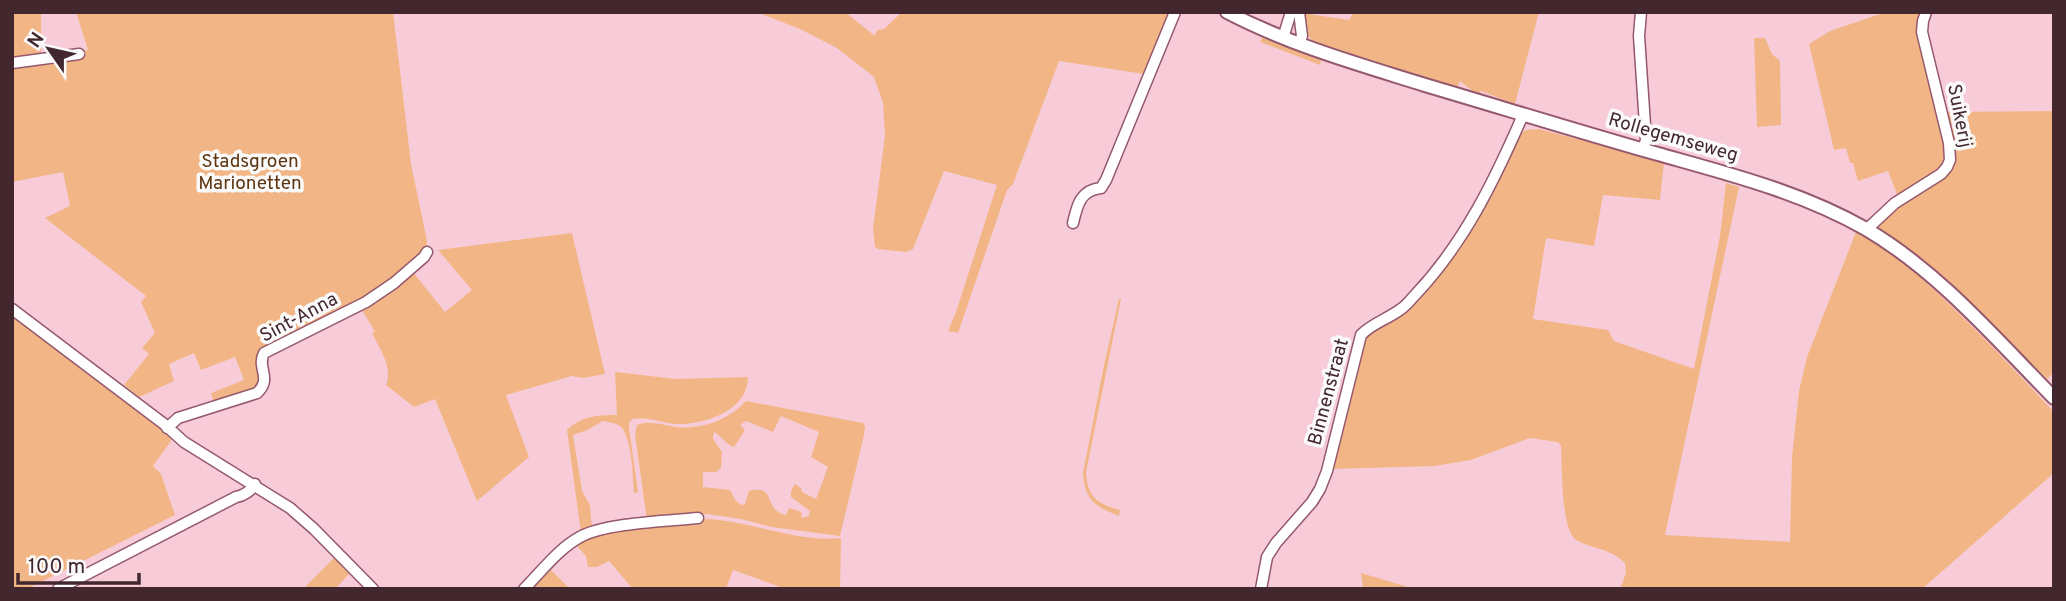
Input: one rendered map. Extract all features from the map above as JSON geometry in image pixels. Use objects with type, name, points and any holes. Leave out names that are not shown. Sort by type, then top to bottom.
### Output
[{"type":"street","points":[[1073,223],[1077,204],[1082,196],[1104,185],[1175,12]]},
{"type":"street","name":"Rollegemseweg","points":[[1227,12],[1299,44],[1523,115],[1766,185],[1824,208],[1866,230],[1911,260],[1958,301],[2054,398]]},
{"type":"street","points":[[1283,38],[1291,12]]},
{"type":"street","points":[[1299,12],[1302,36],[1299,44]]},
{"type":"street","points":[[1641,12],[1639,36],[1646,140],[1643,150]]},
{"type":"street","name":"Suikerij","points":[[1866,230],[1895,203],[1941,174],[1950,160],[1949,143],[1922,32],[1926,12]]},
{"type":"street","points":[[12,63],[79,54]]},
{"type":"street","name":"Binnenstraat","points":[[1261,589],[1267,557],[1320,489],[1327,471],[1361,335],[1366,329],[1401,309],[1439,266],[1470,224],[1493,184],[1523,115]]},
{"type":"street","name":"Sint-Anna","points":[[167,428],[178,418],[257,393],[263,388],[265,380],[261,359],[264,353],[366,302],[394,283],[427,252]]},
{"type":"street","points":[[12,309],[184,442],[255,484],[298,515],[373,589]]},
{"type":"street","points":[[236,497],[242,478]]},
{"type":"street","points":[[58,589],[241,496],[255,484]]},
{"type":"street","points":[[524,589],[558,553],[580,537],[600,530],[698,518]]},
{"type":"green space","name":"Stadsgroen Marionetten","points":[[12,12],[41,12],[41,56],[88,50],[76,12],[393,12],[411,164],[427,241],[426,250],[366,299],[267,347],[258,387],[249,392],[214,403],[211,393],[244,380],[235,357],[201,370],[194,353],[169,364],[174,381],[139,397],[124,385],[149,354],[142,348],[155,333],[141,302],[146,296],[45,218],[70,206],[63,172],[12,182]]},
{"type":"green space","points":[[756,12],[845,12],[875,36],[877,30],[884,29],[902,12],[1170,12],[1144,74],[1059,61],[1013,184],[1007,190],[958,333],[948,331],[997,185],[944,171],[913,249],[906,252],[875,247],[873,229],[885,135],[883,103],[874,77],[837,48],[800,29]]},
{"type":"green space","points":[[1354,12],[1539,12],[1515,104],[1481,91],[1478,95],[1460,81],[1457,88],[1313,42],[1307,33],[1302,13],[1349,20]]},
{"type":"green space","points":[[1886,12],[1923,12],[1948,152],[1942,167],[1936,173],[1898,197],[1888,171],[1858,181],[1846,148],[1834,150],[1809,44],[1830,31]]},
{"type":"green space","points":[[1263,36],[1321,60],[1320,65],[1260,42]]},
{"type":"green space","points":[[1754,38],[1765,38],[1772,54],[1780,61],[1781,125],[1757,127]]},
{"type":"green space","points":[[2054,111],[2054,372],[2047,379],[1940,274],[1877,229],[1877,223],[1883,215],[1946,173],[1944,112]]},
{"type":"green space","points":[[1539,129],[1664,162],[1660,200],[1603,195],[1594,246],[1546,238],[1533,319],[1608,330],[1614,341],[1694,369],[1720,236],[1726,183],[1739,187],[1665,535],[1790,542],[1792,457],[1799,391],[1807,357],[1856,232],[1892,254],[1924,281],[1973,327],[2054,412],[2054,473],[1922,589],[1620,589],[1626,573],[1625,563],[1612,553],[1580,542],[1570,533],[1562,480],[1561,446],[1558,442],[1530,438],[1471,460],[1435,466],[1330,469],[1362,339],[1427,285],[1520,134],[1526,130]]},
{"type":"green space","points":[[572,233],[605,374],[583,378],[572,376],[506,395],[529,457],[477,501],[435,399],[414,407],[386,385],[387,365],[372,333],[375,332],[361,308],[412,271],[445,312],[472,290],[438,250]]},
{"type":"green space","points":[[1119,299],[1086,472],[1091,493],[1100,502],[1120,510],[1119,516],[1093,501],[1086,490],[1083,473]]},
{"type":"green space","points":[[12,315],[173,438],[153,466],[161,474],[175,515],[27,589],[12,589]]},
{"type":"green space","points":[[615,372],[676,379],[748,377],[741,399],[733,407],[711,419],[676,424],[632,419],[629,428],[638,492],[634,493],[629,447],[620,426],[603,421],[573,435],[582,491],[590,505],[592,529],[581,533],[567,430],[590,417],[617,415]]},
{"type":"green space","points":[[746,401],[863,423],[864,435],[840,536],[772,527],[707,514],[647,521],[635,434],[637,425],[651,423],[695,427],[714,422]],"holes":[[[781,416],[819,432],[811,457],[828,467],[816,499],[802,492],[795,484],[791,491],[791,497],[810,511],[809,516],[802,518],[801,512],[789,508],[786,515],[779,512],[764,491],[749,491],[745,504],[742,505],[736,501],[730,490],[703,487],[703,472],[716,472],[721,468],[722,452],[713,439],[715,432],[734,447],[745,430],[740,425],[746,421],[773,432]]]},
{"type":"green space","points":[[707,519],[791,535],[841,538],[840,589],[786,589],[733,570],[726,589],[633,589],[609,561],[597,567],[588,567],[586,556],[575,544],[620,529]]},
{"type":"green space","points":[[334,558],[349,574],[335,589],[303,589]]},
{"type":"green space","points":[[548,567],[570,589],[537,589],[532,584]]},
{"type":"green space","points":[[1361,573],[1415,589],[1363,589]]}]
